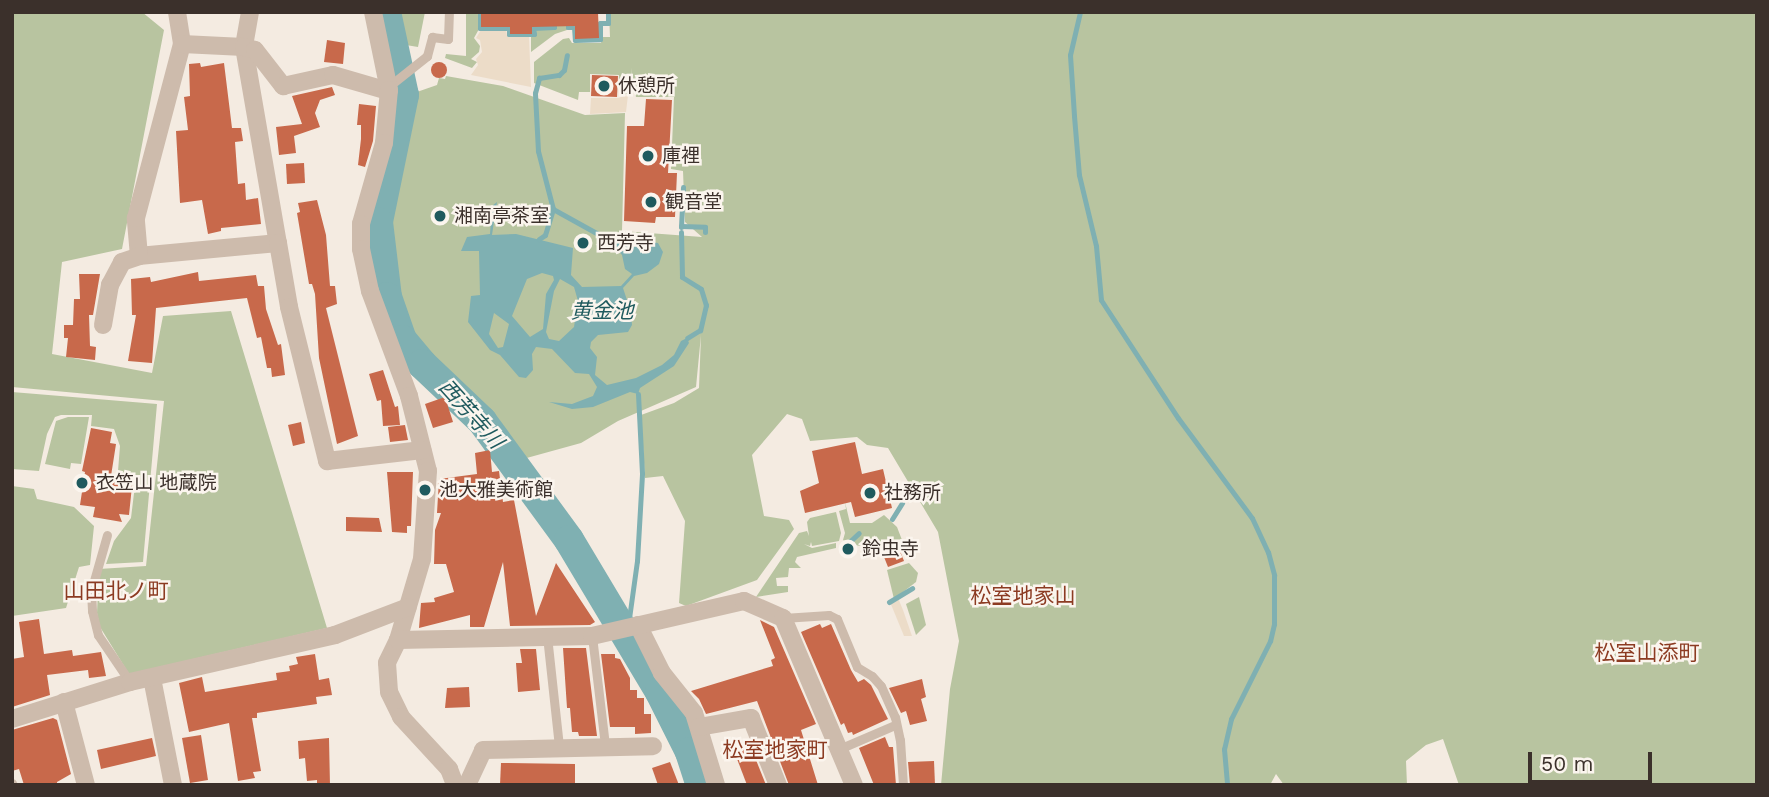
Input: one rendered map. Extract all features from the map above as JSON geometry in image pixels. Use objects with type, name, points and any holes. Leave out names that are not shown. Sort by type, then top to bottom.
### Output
[{"type":"street","points":[[139,256],[136,218],[182,44],[177,12]]},
{"type":"street","points":[[250,12],[244,47],[289,307],[327,461],[422,450]]},
{"type":"street","points":[[373,12],[388,89],[384,143],[361,224],[361,249],[370,291],[393,359],[405,382],[428,471],[422,559],[398,640],[387,663],[389,692],[401,717],[449,769],[456,785]]},
{"type":"street","points":[[182,44],[255,50],[283,86],[333,75],[388,89]]},
{"type":"street","points":[[103,325],[110,285],[122,262],[139,256],[278,243]]},
{"type":"street","points":[[398,640],[592,636],[739,600],[783,618],[854,785]]},
{"type":"street","points":[[12,719],[130,682],[335,635],[408,607]]},
{"type":"street","points":[[638,625],[662,673],[694,713],[716,785]]},
{"type":"street","points":[[152,678],[173,785]]},
{"type":"street","points":[[64,702],[86,785]]},
{"type":"street","points":[[699,727],[751,718],[778,785]]},
{"type":"street","points":[[467,785],[483,750],[559,746],[653,746]]},
{"type":"lane","points":[[388,89],[427,56],[432,37],[448,39],[449,12]]},
{"type":"lane","points":[[107,535],[91,591],[92,611],[98,635],[130,682]]},
{"type":"lane","points":[[783,618],[829,615],[837,619],[857,667],[881,686],[895,717],[900,740],[903,785]]},
{"type":"lane","points":[[547,636],[559,746]]},
{"type":"lane","points":[[592,636],[606,745]]},
{"type":"lane","points":[[839,749],[895,725]]},
{"type":"green space","points":[[12,12],[142,12],[164,30],[122,249],[62,262],[52,354],[152,373],[163,316],[231,311],[327,628],[129,674],[100,627],[97,613],[99,569],[146,566],[164,401],[12,387]]},
{"type":"green space","points":[[400,12],[425,12],[418,47],[406,45]]},
{"type":"green space","points":[[466,12],[478,12],[479,29],[474,38],[480,46],[479,52],[471,59],[477,62],[472,68],[445,58],[446,54],[466,56]]},
{"type":"green space","points":[[609,12],[1757,12],[1757,785],[1459,785],[1443,739],[1426,745],[1406,761],[1407,785],[1284,785],[1276,774],[1270,785],[941,785],[950,689],[959,641],[938,532],[888,448],[867,445],[857,437],[810,441],[802,419],[787,414],[752,455],[764,516],[789,520],[794,529],[757,580],[686,606],[679,603],[685,521],[663,476],[645,478],[641,415],[674,403],[699,388],[701,335],[696,387],[618,421],[581,443],[523,459],[483,410],[410,338],[388,234],[414,93],[437,85],[439,78],[445,79],[446,76],[503,86],[585,115],[625,113],[622,231],[702,237],[685,222],[683,171],[671,169],[674,97],[636,97],[631,68],[634,93],[620,95],[619,75],[590,74],[590,92],[579,92],[578,100],[534,83],[534,62],[563,39],[569,38],[572,43],[601,43],[602,37],[610,37]]},
{"type":"green space","points":[[556,18],[566,19],[567,30],[555,34],[531,52],[531,36],[535,36],[536,30],[556,29]]},
{"type":"green space","points":[[12,392],[157,404],[143,562],[106,564],[114,541],[131,518],[135,485],[123,479],[118,471],[120,446],[114,429],[91,426],[92,415],[55,417],[47,434],[39,471],[12,469]]},
{"type":"green space","points":[[68,417],[89,417],[81,464],[71,463],[70,469],[45,464],[56,421]]},
{"type":"green space","points":[[12,486],[34,489],[37,499],[74,507],[94,526],[90,565],[79,567],[66,608],[12,616]]},
{"type":"green space","points":[[845,502],[850,523],[872,523],[884,515],[897,527],[902,540],[878,549],[849,544],[843,540],[845,533],[839,511],[846,509]]},
{"type":"green space","points":[[836,512],[841,533],[839,541],[812,546],[811,542],[810,546],[804,544],[812,548],[836,543],[836,548],[797,557],[795,562],[801,568],[789,568],[788,577],[776,578],[777,586],[788,586],[788,592],[756,597],[799,533],[807,531],[809,536],[807,522],[810,518]]},
{"type":"green space","points":[[909,563],[918,573],[916,582],[894,599],[887,570]]},
{"type":"green space","points":[[919,597],[926,625],[916,635],[906,604]]},
{"type":"shaded area","points":[[506,29],[507,36],[529,36],[531,87],[471,75],[478,65],[476,59],[482,52],[480,40],[476,38],[481,30]]},
{"type":"shaded area","points":[[628,95],[626,112],[590,114],[591,98],[618,98]]},
{"type":"shaded area","points":[[898,598],[912,636],[904,636],[890,602]]},
{"type":"water","name":"黄金池","points":[[497,202],[492,235],[516,234],[573,248],[571,275],[582,287],[621,286],[632,274],[625,269],[622,255],[609,240],[614,236],[658,243],[663,252],[659,264],[647,273],[634,276],[623,288],[631,312],[632,325],[628,332],[598,335],[591,342],[590,348],[597,357],[595,375],[607,385],[636,378],[662,365],[674,355],[681,341],[687,338],[689,343],[674,366],[640,388],[638,394],[630,392],[593,407],[572,409],[549,402],[572,404],[593,396],[597,387],[589,374],[575,373],[552,349],[536,347],[532,354],[533,370],[526,378],[519,377],[500,355],[490,350],[468,322],[471,296],[480,295],[479,251],[461,251],[467,237],[490,234],[492,206]],"holes":[[[542,273],[553,276],[554,280],[546,294],[543,329],[530,337],[512,316],[527,279]],[[560,279],[574,287],[578,301],[574,327],[559,341],[549,339],[546,332],[554,291]],[[494,313],[509,324],[503,347],[498,348],[489,334]]]},
{"type":"building","points":[[481,12],[598,12],[599,38],[575,39],[575,26],[532,27],[532,34],[510,34],[510,27],[481,27]]},
{"type":"building","points":[[327,40],[345,43],[343,64],[324,62]]},
{"type":"building","points":[[439,62],[445,64],[445,76],[439,78],[433,76],[431,70],[433,64]]},
{"type":"building","points":[[200,63],[201,67],[224,63],[232,128],[241,128],[243,141],[235,142],[238,184],[245,183],[246,200],[258,198],[261,224],[221,228],[221,231],[208,234],[202,200],[180,203],[176,131],[188,130],[184,97],[190,96],[189,64]]},
{"type":"building","name":"休憩所","points":[[592,75],[618,76],[617,97],[591,96]]},
{"type":"building","points":[[332,87],[335,95],[320,100],[315,113],[320,127],[294,136],[296,153],[279,155],[276,127],[302,124],[292,96]]},
{"type":"building","points":[[646,99],[672,100],[668,173],[677,173],[675,217],[656,217],[655,223],[624,221],[627,126],[644,126]]},
{"type":"building","points":[[359,104],[376,106],[373,141],[365,167],[358,165],[361,139],[361,125],[357,125]]},
{"type":"building","points":[[304,163],[305,183],[287,184],[286,164]]},
{"type":"building","points":[[317,200],[326,235],[330,286],[335,286],[337,304],[326,308],[358,436],[337,444],[319,358],[315,294],[312,284],[309,284],[297,213],[300,212],[298,203]]},
{"type":"building","points":[[198,272],[199,281],[256,275],[258,286],[264,286],[266,309],[278,345],[281,344],[285,375],[272,377],[271,368],[267,368],[261,337],[257,338],[247,298],[156,308],[152,363],[128,361],[136,315],[132,315],[131,279],[150,277],[151,282]]},
{"type":"building","points":[[79,274],[100,274],[93,315],[89,315],[90,346],[96,347],[95,360],[66,357],[68,338],[64,338],[64,325],[73,325],[74,299],[80,299]]},
{"type":"building","points":[[383,370],[395,407],[398,406],[400,425],[383,426],[381,400],[377,401],[369,374]]},
{"type":"building","points":[[445,397],[453,422],[433,428],[425,404]]},
{"type":"building","points":[[301,422],[305,443],[293,446],[288,425]]},
{"type":"building","points":[[405,425],[408,440],[390,442],[388,427]]},
{"type":"building","points":[[91,428],[112,432],[110,443],[116,444],[111,476],[117,477],[116,483],[132,486],[129,515],[119,514],[122,522],[93,517],[95,507],[80,505],[85,472],[82,471]]},
{"type":"building","points":[[855,442],[862,474],[883,469],[892,508],[855,517],[851,502],[805,513],[800,491],[819,483],[812,451]]},
{"type":"building","points":[[490,450],[492,472],[499,471],[503,502],[514,500],[536,616],[556,563],[595,622],[590,625],[510,626],[503,562],[484,627],[470,627],[470,615],[419,628],[421,603],[435,602],[434,598],[454,592],[446,564],[434,564],[435,530],[441,513],[437,513],[439,479],[477,474],[475,453]]},
{"type":"building","points":[[387,472],[413,472],[411,526],[407,526],[407,533],[392,532]]},
{"type":"building","points":[[346,517],[379,518],[382,532],[346,531]]},
{"type":"building","points":[[898,546],[904,561],[888,567],[882,552]]},
{"type":"building","points":[[39,619],[44,654],[72,650],[73,656],[101,652],[106,676],[89,678],[88,670],[47,675],[50,695],[12,707],[12,659],[24,657],[19,622]]},
{"type":"building","points":[[760,620],[774,627],[816,724],[801,730],[818,785],[789,785],[757,701],[706,714],[699,699],[691,691],[773,666],[771,660],[775,658]]},
{"type":"building","points":[[820,624],[822,628],[831,624],[858,682],[864,679],[871,685],[888,719],[853,735],[852,732],[848,733],[844,723],[841,725],[801,632]]},
{"type":"building","points":[[563,648],[586,648],[597,736],[579,736],[578,732],[572,732],[570,708],[567,708]]},
{"type":"building","points":[[520,649],[536,649],[540,690],[518,692],[516,663],[522,663]]},
{"type":"building","points":[[315,654],[319,680],[329,678],[332,695],[316,697],[317,704],[257,713],[257,718],[252,718],[261,771],[253,772],[255,778],[238,781],[229,723],[189,732],[179,683],[202,677],[205,692],[277,680],[276,673],[290,671],[289,666],[298,664],[296,657]]},
{"type":"building","points":[[601,654],[615,654],[615,658],[620,659],[630,678],[630,690],[637,690],[637,698],[644,698],[644,714],[651,714],[651,733],[635,734],[635,727],[610,727]]},
{"type":"building","points":[[922,679],[926,697],[921,699],[927,721],[910,725],[906,711],[901,713],[889,688]]},
{"type":"building","points":[[469,687],[470,707],[445,708],[447,688]]},
{"type":"building","points":[[53,718],[57,720],[71,774],[57,782],[57,785],[24,785],[19,769],[12,771],[12,730]]},
{"type":"building","points":[[201,735],[208,780],[190,783],[182,738]]},
{"type":"building","points":[[885,737],[889,747],[893,747],[896,785],[874,785],[859,748]]},
{"type":"building","points":[[152,738],[156,756],[101,769],[97,750]]},
{"type":"building","points":[[329,738],[330,785],[317,785],[317,780],[307,781],[305,758],[299,759],[298,741]]},
{"type":"building","points":[[750,745],[766,785],[747,785],[734,751]]},
{"type":"building","points":[[934,761],[935,785],[910,785],[908,762]]},
{"type":"building","points":[[670,762],[679,785],[658,785],[652,768]]},
{"type":"building","points":[[501,763],[575,764],[575,785],[500,785]]},
{"type":"waterway","name":"西芳寺川","points":[[386,12],[404,95],[378,222],[387,297],[402,340],[422,364],[482,421],[569,540],[660,692],[690,752],[701,785]]},
{"type":"waterway","points":[[480,12],[480,28],[509,28],[509,34],[534,34],[533,28],[554,27],[554,20]]},
{"type":"waterway","points":[[568,19],[568,27],[574,27],[575,40],[600,39],[600,23],[608,23],[608,12]]},
{"type":"waterway","points":[[1080,12],[1070,55],[1074,116],[1079,175],[1096,246],[1101,300],[1178,418],[1252,518],[1268,552],[1274,575],[1274,624],[1270,641],[1231,719],[1224,749],[1227,785]]},
{"type":"waterway","points":[[539,239],[545,235],[553,209],[538,151],[535,93],[539,78],[559,75],[564,70],[567,55]]},
{"type":"waterway","points":[[681,227],[683,187]]},
{"type":"waterway","points":[[553,209],[609,240]]},
{"type":"waterway","points":[[681,226],[705,227],[705,232]]},
{"type":"waterway","points":[[681,232],[682,277],[701,289],[706,305],[700,330],[687,338]]},
{"type":"waterway","points":[[626,640],[637,561],[642,473],[638,394]]},
{"type":"waterway","points":[[892,519],[902,503]]},
{"type":"waterway","points":[[847,544],[859,533]]},
{"type":"waterway","points":[[889,602],[912,588]]},
{"type":"place","name":"休憩所","points":[[604,86]]},
{"type":"place","name":"庫裡","points":[[648,156]]},
{"type":"place","name":"観音堂","points":[[651,202]]},
{"type":"place","name":"湘南亭茶室","points":[[440,216]]},
{"type":"place","name":"西芳寺","points":[[583,243]]},
{"type":"place","name":"衣笠山 地蔵院","points":[[82,483]]},
{"type":"place","name":"池大雅美術館","points":[[425,490]]},
{"type":"place","name":"社務所","points":[[870,493]]},
{"type":"place","name":"鈴虫寺","points":[[848,549]]},
{"type":"district","name":"山田北ノ町","points":[[116,591]]},
{"type":"district","name":"松室地家山","points":[[1023,596]]},
{"type":"district","name":"松室山添町","points":[[1647,653]]},
{"type":"district","name":"松室地家町","points":[[775,750]]}]
